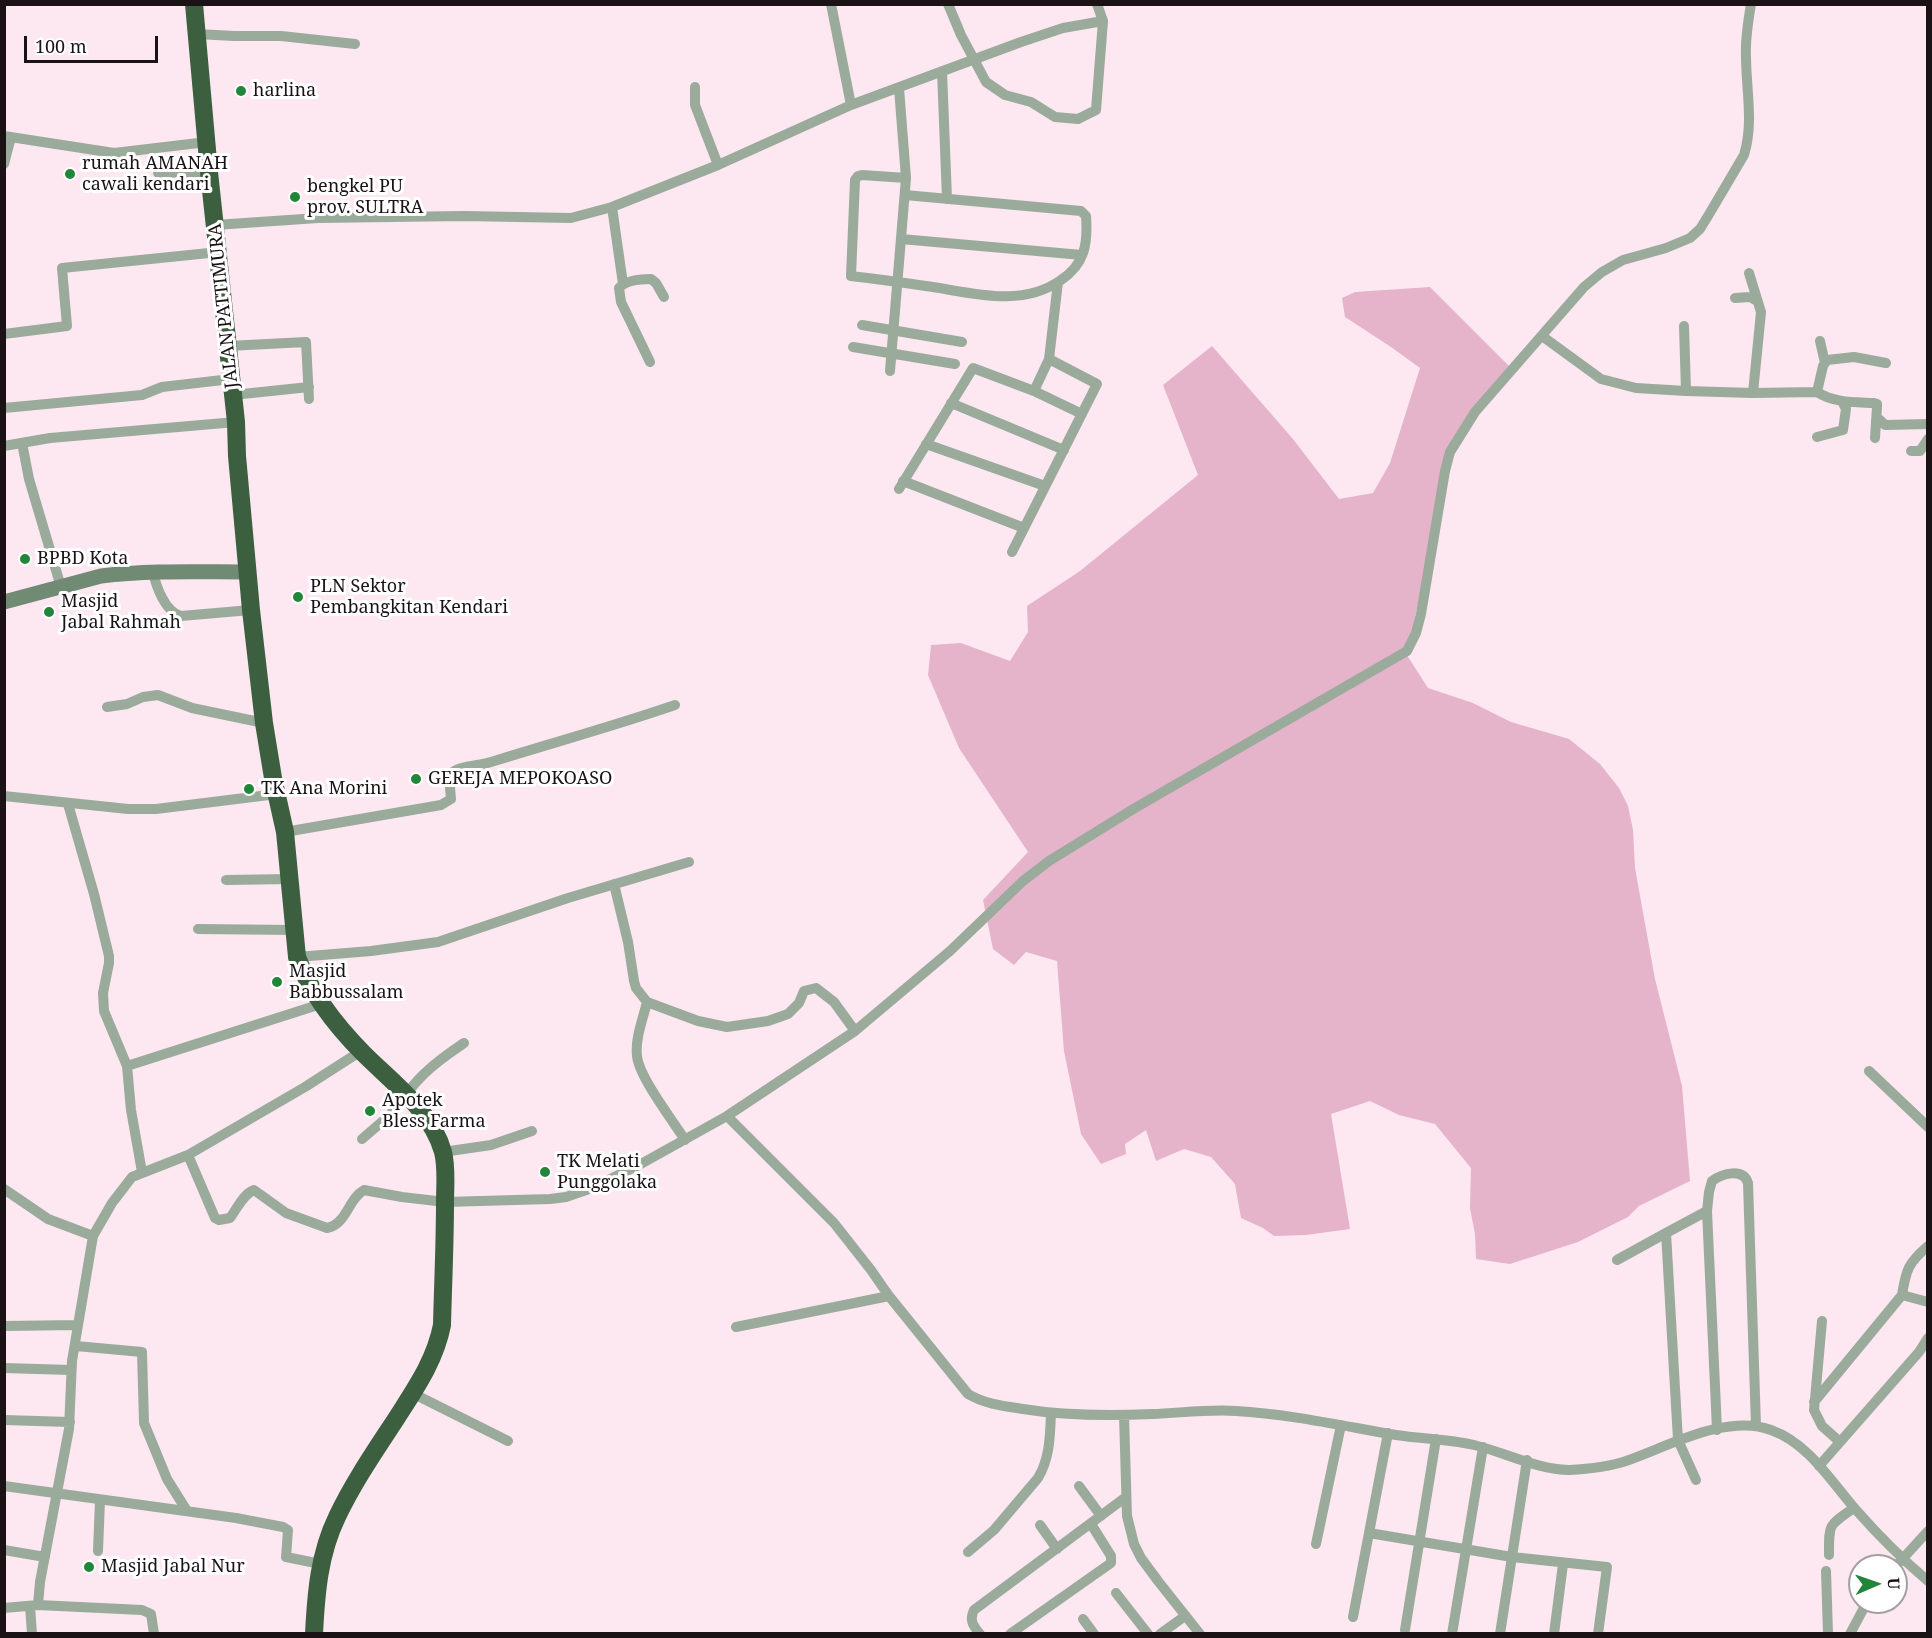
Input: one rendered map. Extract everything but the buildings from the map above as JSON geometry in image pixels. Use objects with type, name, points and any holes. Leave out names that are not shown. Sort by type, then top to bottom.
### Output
[{"type":"highway","name":"JALAN PATTIMURA","points":[[194,4],[209,172],[236,422],[251,610],[264,723],[285,832],[297,957],[304,976],[321,1004],[361,1051],[427,1119],[443,1152]]},
{"type":"highway","points":[[314,1634],[323,1551],[337,1517],[354,1485],[431,1361],[439,1340],[444,1286],[443,1152]]},
{"type":"main road","points":[[4,602],[100,576],[153,572],[248,572]]},
{"type":"street","points":[[831,4],[851,105]]},
{"type":"street","points":[[948,4],[986,82],[1005,95],[1031,102],[1055,117],[1078,119],[1096,110],[1103,21],[1097,4]]},
{"type":"street","points":[[188,1155],[215,1218],[219,1220],[230,1218],[245,1196],[254,1190],[286,1213],[327,1228],[333,1227],[340,1221],[358,1193],[364,1190],[445,1202],[521,1201],[566,1197],[592,1188],[727,1116],[855,1031],[950,951],[1023,881],[1048,861],[1135,808],[1407,651],[1416,633],[1421,614],[1444,471],[1450,452],[1475,412],[1584,286],[1623,260],[1686,240],[1700,229],[1744,155],[1750,124],[1746,53],[1751,4]]},
{"type":"street","points":[[215,225],[318,218],[464,216],[571,218],[612,207],[718,165],[851,105],[942,71],[1053,31],[1103,21]]},
{"type":"street","points":[[197,34],[281,36],[355,44]]},
{"type":"street","points":[[942,71],[946,199]]},
{"type":"street","points":[[695,87],[695,105],[718,165]]},
{"type":"street","points":[[891,371],[906,178],[899,88]]},
{"type":"street","points":[[4,164],[8,136],[114,153],[207,142]]},
{"type":"street","points":[[158,173],[209,172]]},
{"type":"street","points":[[905,195],[1081,211],[1086,216],[1086,225],[1082,255],[1078,266],[1042,292],[1025,296],[990,297],[851,276],[855,180],[858,176],[906,178]]},
{"type":"street","points":[[612,207],[623,284]]},
{"type":"street","points":[[902,239],[1082,255]]},
{"type":"street","points":[[4,334],[67,326],[62,268],[219,252]]},
{"type":"street","points":[[1749,273],[1761,312],[1753,393]]},
{"type":"street","points":[[650,362],[621,302],[619,288],[623,284],[651,279],[664,297]]},
{"type":"street","points":[[1034,391],[1049,359],[1058,282]]},
{"type":"street","points":[[1735,298],[1750,297],[1758,301]]},
{"type":"street","points":[[862,325],[962,342]]},
{"type":"street","points":[[1684,326],[1686,391]]},
{"type":"street","points":[[1542,336],[1601,379],[1636,388],[1753,393],[1817,392],[1825,398],[1877,404],[1875,438]]},
{"type":"street","points":[[1820,341],[1826,363]]},
{"type":"street","points":[[228,346],[306,342],[309,399]]},
{"type":"street","points":[[853,346],[955,364]]},
{"type":"street","points":[[1817,392],[1827,360],[1854,357],[1886,363]]},
{"type":"street","points":[[1012,552],[1097,384],[1049,359]]},
{"type":"street","points":[[1024,528],[901,485],[973,368],[1034,391],[1082,414]]},
{"type":"street","points":[[4,408],[142,395],[162,387],[309,387]]},
{"type":"street","points":[[1817,436],[1843,430],[1846,409],[1842,401]]},
{"type":"street","points":[[951,403],[1064,450]]},
{"type":"street","points":[[1876,420],[1880,420],[1885,425],[1928,424]]},
{"type":"street","points":[[4,446],[82,435],[236,422]]},
{"type":"street","points":[[1911,451],[1920,451],[1928,439]]},
{"type":"street","points":[[22,443],[29,479],[61,587]]},
{"type":"street","points":[[926,444],[1045,486]]},
{"type":"street","points":[[153,572],[156,589],[174,615],[251,610]]},
{"type":"street","points":[[107,707],[158,695],[192,708],[264,723]]},
{"type":"street","points":[[285,832],[441,806],[451,799],[448,776],[455,770],[534,750],[675,705]]},
{"type":"street","points":[[4,796],[68,804],[156,809],[277,794]]},
{"type":"street","points":[[68,804],[109,956],[104,1011],[127,1066],[131,1110],[142,1172]]},
{"type":"street","points":[[297,957],[387,950],[438,942],[568,898],[689,862]]},
{"type":"street","points":[[226,880],[291,879]]},
{"type":"street","points":[[614,884],[628,942],[634,981],[636,988],[647,1002],[698,1021],[727,1027],[781,1017],[794,1009],[804,991],[816,988],[834,1002],[855,1031]]},
{"type":"street","points":[[198,929],[294,930]]},
{"type":"street","points":[[647,1002],[638,1036],[639,1067],[685,1140]]},
{"type":"street","points":[[127,1066],[321,1004]]},
{"type":"street","points":[[362,1139],[391,1114],[404,1093],[441,1059],[464,1043]]},
{"type":"street","points":[[32,1634],[34,1605],[70,1422],[71,1370],[93,1236],[118,1194],[132,1177],[188,1155],[305,1087],[361,1051]]},
{"type":"street","points":[[1869,1071],[1928,1127]]},
{"type":"street","points":[[727,1116],[834,1223],[968,1395],[983,1403],[1051,1413],[1124,1415],[1233,1410],[1483,1447],[1567,1470],[1624,1461],[1678,1440],[1717,1430],[1737,1426],[1756,1426],[1787,1436],[1804,1449],[1892,1554]]},
{"type":"street","points":[[443,1152],[491,1145],[532,1131]]},
{"type":"street","points":[[1717,1430],[1707,1211],[1712,1180],[1728,1174],[1741,1174],[1748,1183],[1756,1426]]},
{"type":"street","points":[[4,1189],[48,1219],[93,1236]]},
{"type":"street","points":[[1617,1260],[1707,1211]]},
{"type":"street","points":[[1666,1233],[1678,1440],[1696,1480]]},
{"type":"street","points":[[1814,1402],[1902,1295],[1906,1270],[1912,1260],[1928,1246]]},
{"type":"street","points":[[1902,1295],[1928,1302]]},
{"type":"street","points":[[736,1327],[889,1296]]},
{"type":"street","points":[[1822,1321],[1814,1410],[1818,1421],[1840,1442]]},
{"type":"street","points":[[4,1326],[78,1325]]},
{"type":"street","points":[[1819,1466],[1928,1338]]},
{"type":"street","points":[[76,1346],[142,1352],[144,1423],[167,1479],[187,1511]]},
{"type":"street","points":[[4,1368],[71,1370]]},
{"type":"street","points":[[412,1393],[508,1441]]},
{"type":"street","points":[[968,1552],[994,1530],[1044,1468],[1048,1455],[1051,1413]]},
{"type":"street","points":[[1124,1415],[1127,1516],[1134,1544],[1141,1558],[1200,1634]]},
{"type":"street","points":[[4,1420],[70,1422]]},
{"type":"street","points":[[1316,1544],[1341,1425]]},
{"type":"street","points":[[1353,1617],[1388,1433]]},
{"type":"street","points":[[1405,1630],[1436,1439]]},
{"type":"street","points":[[1452,1634],[1483,1447]]},
{"type":"street","points":[[1500,1634],[1527,1460]]},
{"type":"street","points":[[4,1486],[187,1511],[283,1527],[288,1530],[286,1557],[321,1564]]},
{"type":"street","points":[[1079,1486],[1101,1516]]},
{"type":"street","points":[[980,1634],[971,1620],[974,1610],[1126,1497]]},
{"type":"street","points":[[98,1551],[100,1500]]},
{"type":"street","points":[[1829,1555],[1829,1530],[1832,1523],[1854,1508]]},
{"type":"street","points":[[1010,1634],[1110,1563],[1111,1556],[1091,1524]]},
{"type":"street","points":[[1040,1525],[1056,1549]]},
{"type":"street","points":[[1907,1554],[1928,1531]]},
{"type":"street","points":[[1369,1533],[1512,1557],[1607,1567],[1598,1634]]},
{"type":"street","points":[[4,1550],[45,1557]]},
{"type":"street","points":[[1554,1634],[1563,1564]]},
{"type":"street","points":[[1908,1569],[1928,1581]]},
{"type":"street","points":[[1826,1571],[1828,1634]]},
{"type":"street","points":[[1116,1593],[1148,1634]]},
{"type":"street","points":[[4,1608],[34,1605],[142,1610],[151,1614],[154,1634]]},
{"type":"street","points":[[1850,1634],[1861,1614]]},
{"type":"street","points":[[1160,1634],[1185,1616]]},
{"type":"street","points":[[1083,1619],[1095,1634]]},
{"type":"shaded area","points":[[1430,287],[1509,366],[1455,435],[1412,631],[1403,649],[1428,688],[1473,703],[1511,722],[1569,739],[1600,764],[1619,788],[1628,806],[1633,830],[1635,868],[1655,979],[1682,1086],[1690,1181],[1639,1206],[1628,1217],[1578,1242],[1510,1264],[1476,1259],[1475,1234],[1470,1208],[1471,1168],[1435,1124],[1399,1115],[1370,1101],[1331,1114],[1350,1229],[1306,1235],[1274,1236],[1241,1218],[1235,1184],[1211,1157],[1184,1149],[1156,1161],[1146,1130],[1125,1144],[1126,1154],[1101,1164],[1081,1134],[1064,1051],[1057,961],[1026,952],[1014,965],[993,949],[983,900],[1028,852],[959,748],[928,675],[931,645],[961,643],[1010,661],[1028,632],[1027,606],[1080,571],[1198,475],[1163,385],[1212,346],[1293,439],[1339,499],[1373,493],[1390,463],[1420,368],[1345,317],[1342,298],[1355,292]]},
{"type":"place","name":"harlina","points":[[241,91]]},
{"type":"place","name":"rumah AMANAH cawali kendari","points":[[70,174]]},
{"type":"place","name":"bengkel PU prov. SULTRA","points":[[295,197]]},
{"type":"place","name":"BPBD Kota","points":[[25,559]]},
{"type":"place","name":"PLN Sektor Pembangkitan Kendari","points":[[298,597]]},
{"type":"place","name":"Masjid Jabal Rahmah","points":[[49,612]]},
{"type":"place","name":"GEREJA MEPOKOASO","points":[[416,779]]},
{"type":"place","name":"TK Ana Morini","points":[[249,789]]},
{"type":"place","name":"Masjid Babbussalam","points":[[277,982]]},
{"type":"place","name":"Apotek Bless Farma","points":[[370,1111]]},
{"type":"place","name":"TK Melati Punggolaka","points":[[545,1172]]},
{"type":"place","name":"Masjid Jabal Nur","points":[[89,1567]]}]
